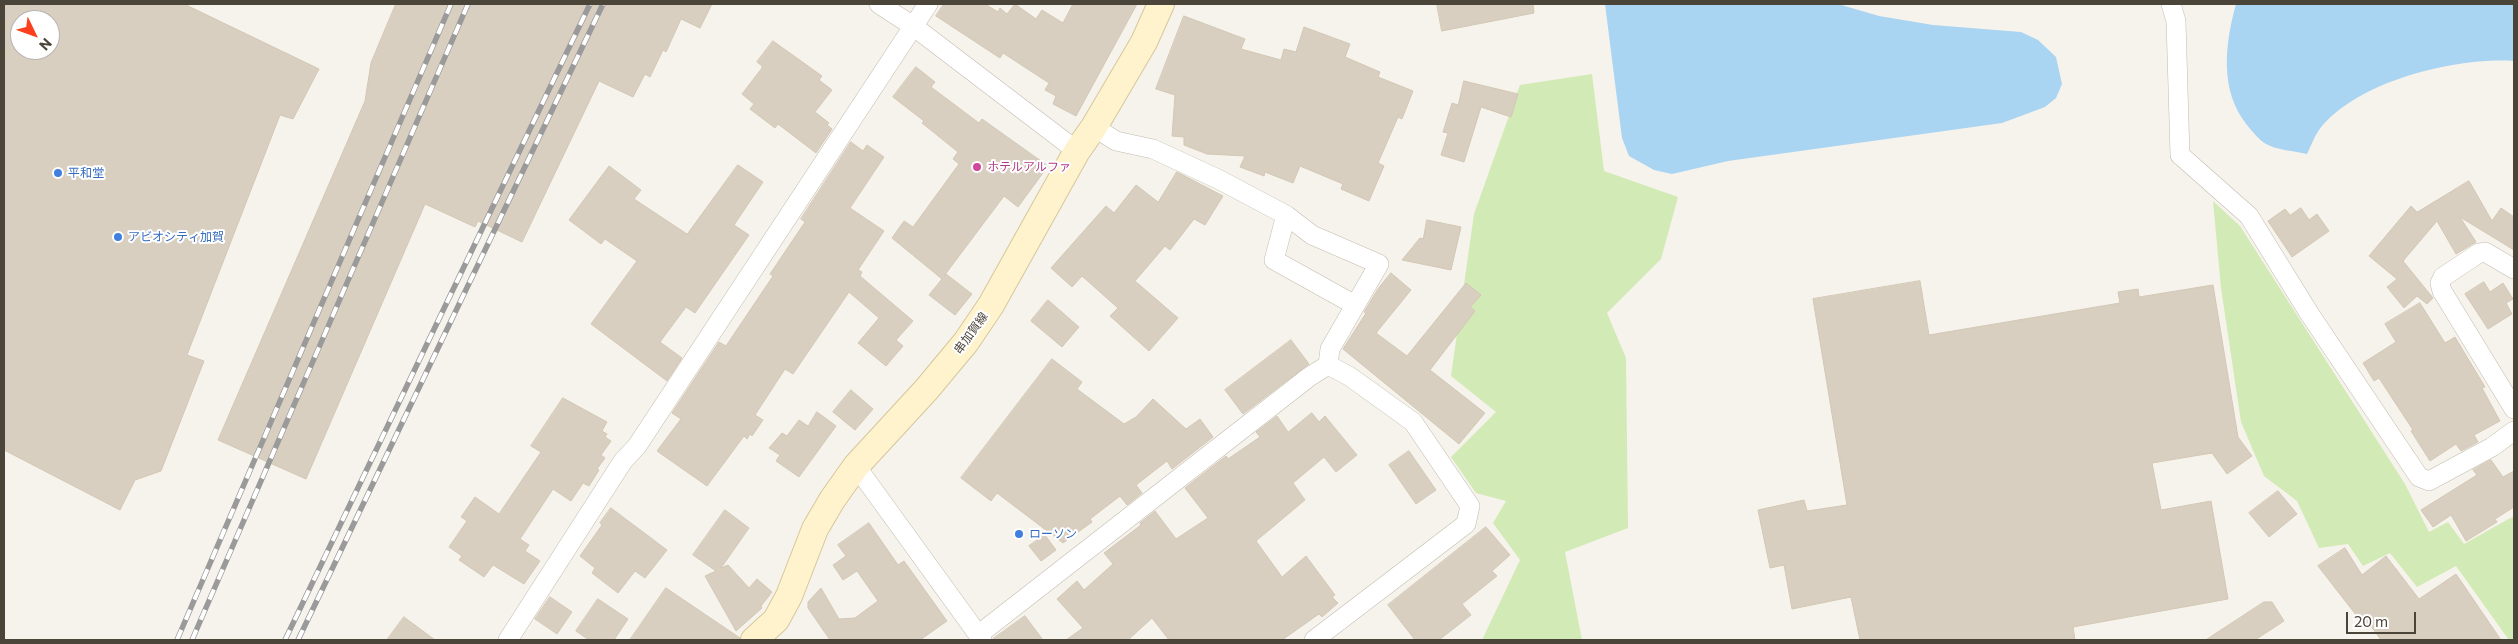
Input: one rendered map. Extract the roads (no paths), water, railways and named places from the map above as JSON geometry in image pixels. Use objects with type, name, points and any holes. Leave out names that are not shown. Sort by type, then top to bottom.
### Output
[{"type":"main road","name":"串加賀線","points":[[754,640],[776,620],[789,596],[815,529],[832,500],[856,466],[926,390],[966,342],[991,305],[1077,150],[1094,127],[1144,42],[1161,4]]},
{"type":"street","points":[[879,4],[912,26],[1077,150]]},
{"type":"street","points":[[508,640],[624,461],[637,446],[928,4]]},
{"type":"street","points":[[2176,8],[2180,155],[2249,216],[2309,312],[2419,477],[2429,481],[2492,447],[2514,431]]},
{"type":"street","points":[[1094,127],[1116,141],[1153,149],[1218,179],[1286,216],[1312,235],[1378,264],[1330,349],[1328,365]]},
{"type":"street","points":[[1286,216],[1274,260],[1354,306]]},
{"type":"street","points":[[2514,269],[2486,252],[2479,253],[2443,278],[2440,283],[2442,291],[2514,409]]},
{"type":"street","points":[[856,466],[980,638],[1309,377],[1328,365]]},
{"type":"street","points":[[1314,640],[1466,524],[1470,506],[1413,422],[1349,376],[1328,365]]},
{"type":"water","points":[[1605,4],[1838,4],[1879,16],[1933,25],[2021,32],[2038,40],[2056,57],[2062,84],[2056,98],[2045,107],[2002,123],[1728,161],[1672,174],[1654,170],[1629,156],[1622,138]]},
{"type":"water","points":[[2236,4],[2514,4],[2514,61],[2464,63],[2437,68],[2382,86],[2357,98],[2336,113],[2319,130],[2307,154],[2286,150],[2270,146],[2258,138],[2238,111],[2232,97],[2228,82],[2227,51]]},
{"type":"railway","points":[[177,640],[451,4]]},
{"type":"railway","points":[[192,640],[468,4]]},
{"type":"railway","points":[[285,640],[590,4]]},
{"type":"railway","points":[[298,640],[603,4]]},
{"type":"place","name":"ホテルアルファ","points":[[977,167]]},
{"type":"place","name":"平和堂","points":[[58,173]]},
{"type":"place","name":"アビオシティ加賀","points":[[118,237]]},
{"type":"place","name":"ローソン","points":[[1019,534]]}]
